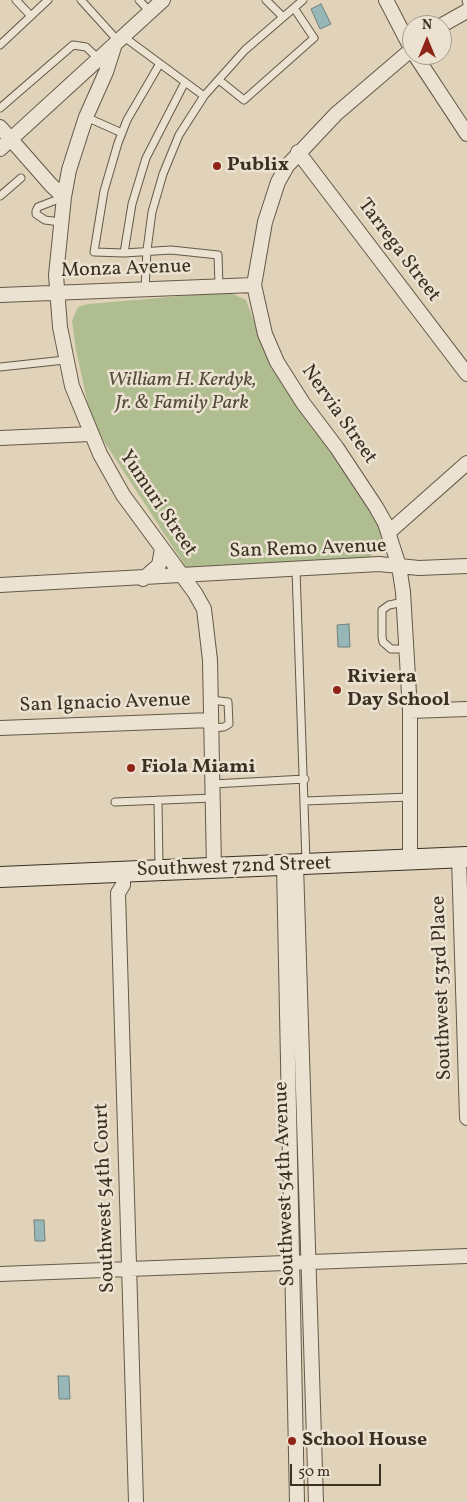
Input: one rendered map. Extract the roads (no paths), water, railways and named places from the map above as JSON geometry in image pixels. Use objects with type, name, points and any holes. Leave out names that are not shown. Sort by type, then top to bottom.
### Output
[{"type":"main road","name":"Southwest 72nd Street","points":[[0,877],[463,857]]},
{"type":"street","points":[[0,149],[100,60],[163,0]]},
{"type":"street","points":[[386,0],[402,30]]},
{"type":"street","points":[[452,19],[467,11]]},
{"type":"street","name":"Yumuri Street","points":[[119,42],[86,117],[69,170],[60,222],[56,269],[57,293],[65,360],[78,403],[91,434],[115,482],[182,575],[201,603],[205,614],[212,724],[214,868]]},
{"type":"street","name":"Nervia Street","points":[[402,58],[336,114],[298,152],[278,182],[260,243],[254,285],[265,334],[277,362],[303,403],[366,491],[389,532],[399,566],[404,602],[410,711],[410,860]]},
{"type":"street","points":[[422,65],[467,134]]},
{"type":"street","points":[[0,127],[64,197]]},
{"type":"street","name":"Tarrega Street","points":[[298,152],[467,374]]},
{"type":"street","name":"Monza Avenue","points":[[0,295],[254,285]]},
{"type":"street","points":[[0,438],[91,434]]},
{"type":"street","points":[[389,532],[467,463]]},
{"type":"street","points":[[143,579],[159,565],[162,549]]},
{"type":"street","name":"San Remo Avenue","points":[[0,585],[143,579],[182,575],[379,564],[420,568],[467,566]]},
{"type":"street","points":[[410,711],[467,709]]},
{"type":"street","name":"San Ignacio Avenue","points":[[0,728],[212,724]]},
{"type":"street","name":"Southwest 53rd Place","points":[[463,857],[467,1118]]},
{"type":"street","name":"Southwest 54th Avenue","points":[[296,865],[316,1502]]},
{"type":"street","name":"Southwest 54th Avenue","points":[[296,865],[291,1262],[297,1502]]},
{"type":"street","name":"Southwest 54th Court","points":[[116,873],[123,885],[118,893],[136,1502]]},
{"type":"street","points":[[0,1274],[467,1256]]},
{"type":"lane","points":[[16,0],[31,16]]},
{"type":"lane","points":[[0,45],[48,0]]},
{"type":"lane","points":[[81,0],[119,42],[160,65],[204,96]]},
{"type":"lane","points":[[139,0],[150,12]]},
{"type":"lane","points":[[266,0],[283,17]]},
{"type":"lane","points":[[145,289],[147,250],[152,212],[166,165],[179,134],[204,96],[245,50],[303,0]]},
{"type":"lane","points":[[466,0],[467,4]]},
{"type":"lane","points":[[219,80],[244,100],[314,38],[294,8]]},
{"type":"lane","points":[[0,108],[73,45],[86,46],[100,60]]},
{"type":"lane","points":[[160,65],[122,134],[104,191],[94,252],[124,253],[147,250],[171,250],[218,255],[219,286]]},
{"type":"lane","points":[[124,253],[132,204],[146,158],[185,82]]},
{"type":"lane","points":[[86,117],[122,134]]},
{"type":"lane","points":[[0,196],[21,178]]},
{"type":"lane","points":[[60,222],[45,220],[38,216],[36,211],[38,207],[64,197]]},
{"type":"lane","points":[[0,367],[65,360]]},
{"type":"lane","points":[[296,570],[305,779],[305,801],[296,865]]},
{"type":"lane","points":[[404,602],[389,605],[382,610],[382,637],[383,642],[391,649],[406,649]]},
{"type":"lane","points":[[212,784],[305,779]]},
{"type":"lane","points":[[305,801],[410,797]]},
{"type":"lane","points":[[115,802],[213,798]]},
{"type":"lane","points":[[158,800],[159,871]]},
{"type":"water","points":[[321,4],[331,24],[320,29],[311,9]]},
{"type":"water","points":[[349,624],[350,647],[338,647],[337,625]]},
{"type":"water","points":[[34,1220],[44,1220],[45,1241],[35,1241]]},
{"type":"water","points":[[58,1376],[69,1376],[70,1399],[59,1399]]},
{"type":"place","name":"Publix","points":[[217,166]]},
{"type":"place","name":"Riviera Day School","points":[[337,690]]},
{"type":"place","name":"Fiola Miami","points":[[131,768]]},
{"type":"place","name":"School House","points":[[292,1441]]},
{"type":"park label","name":"William H. Kerdyk, Jr. & Family Park","points":[[182,392]]}]
